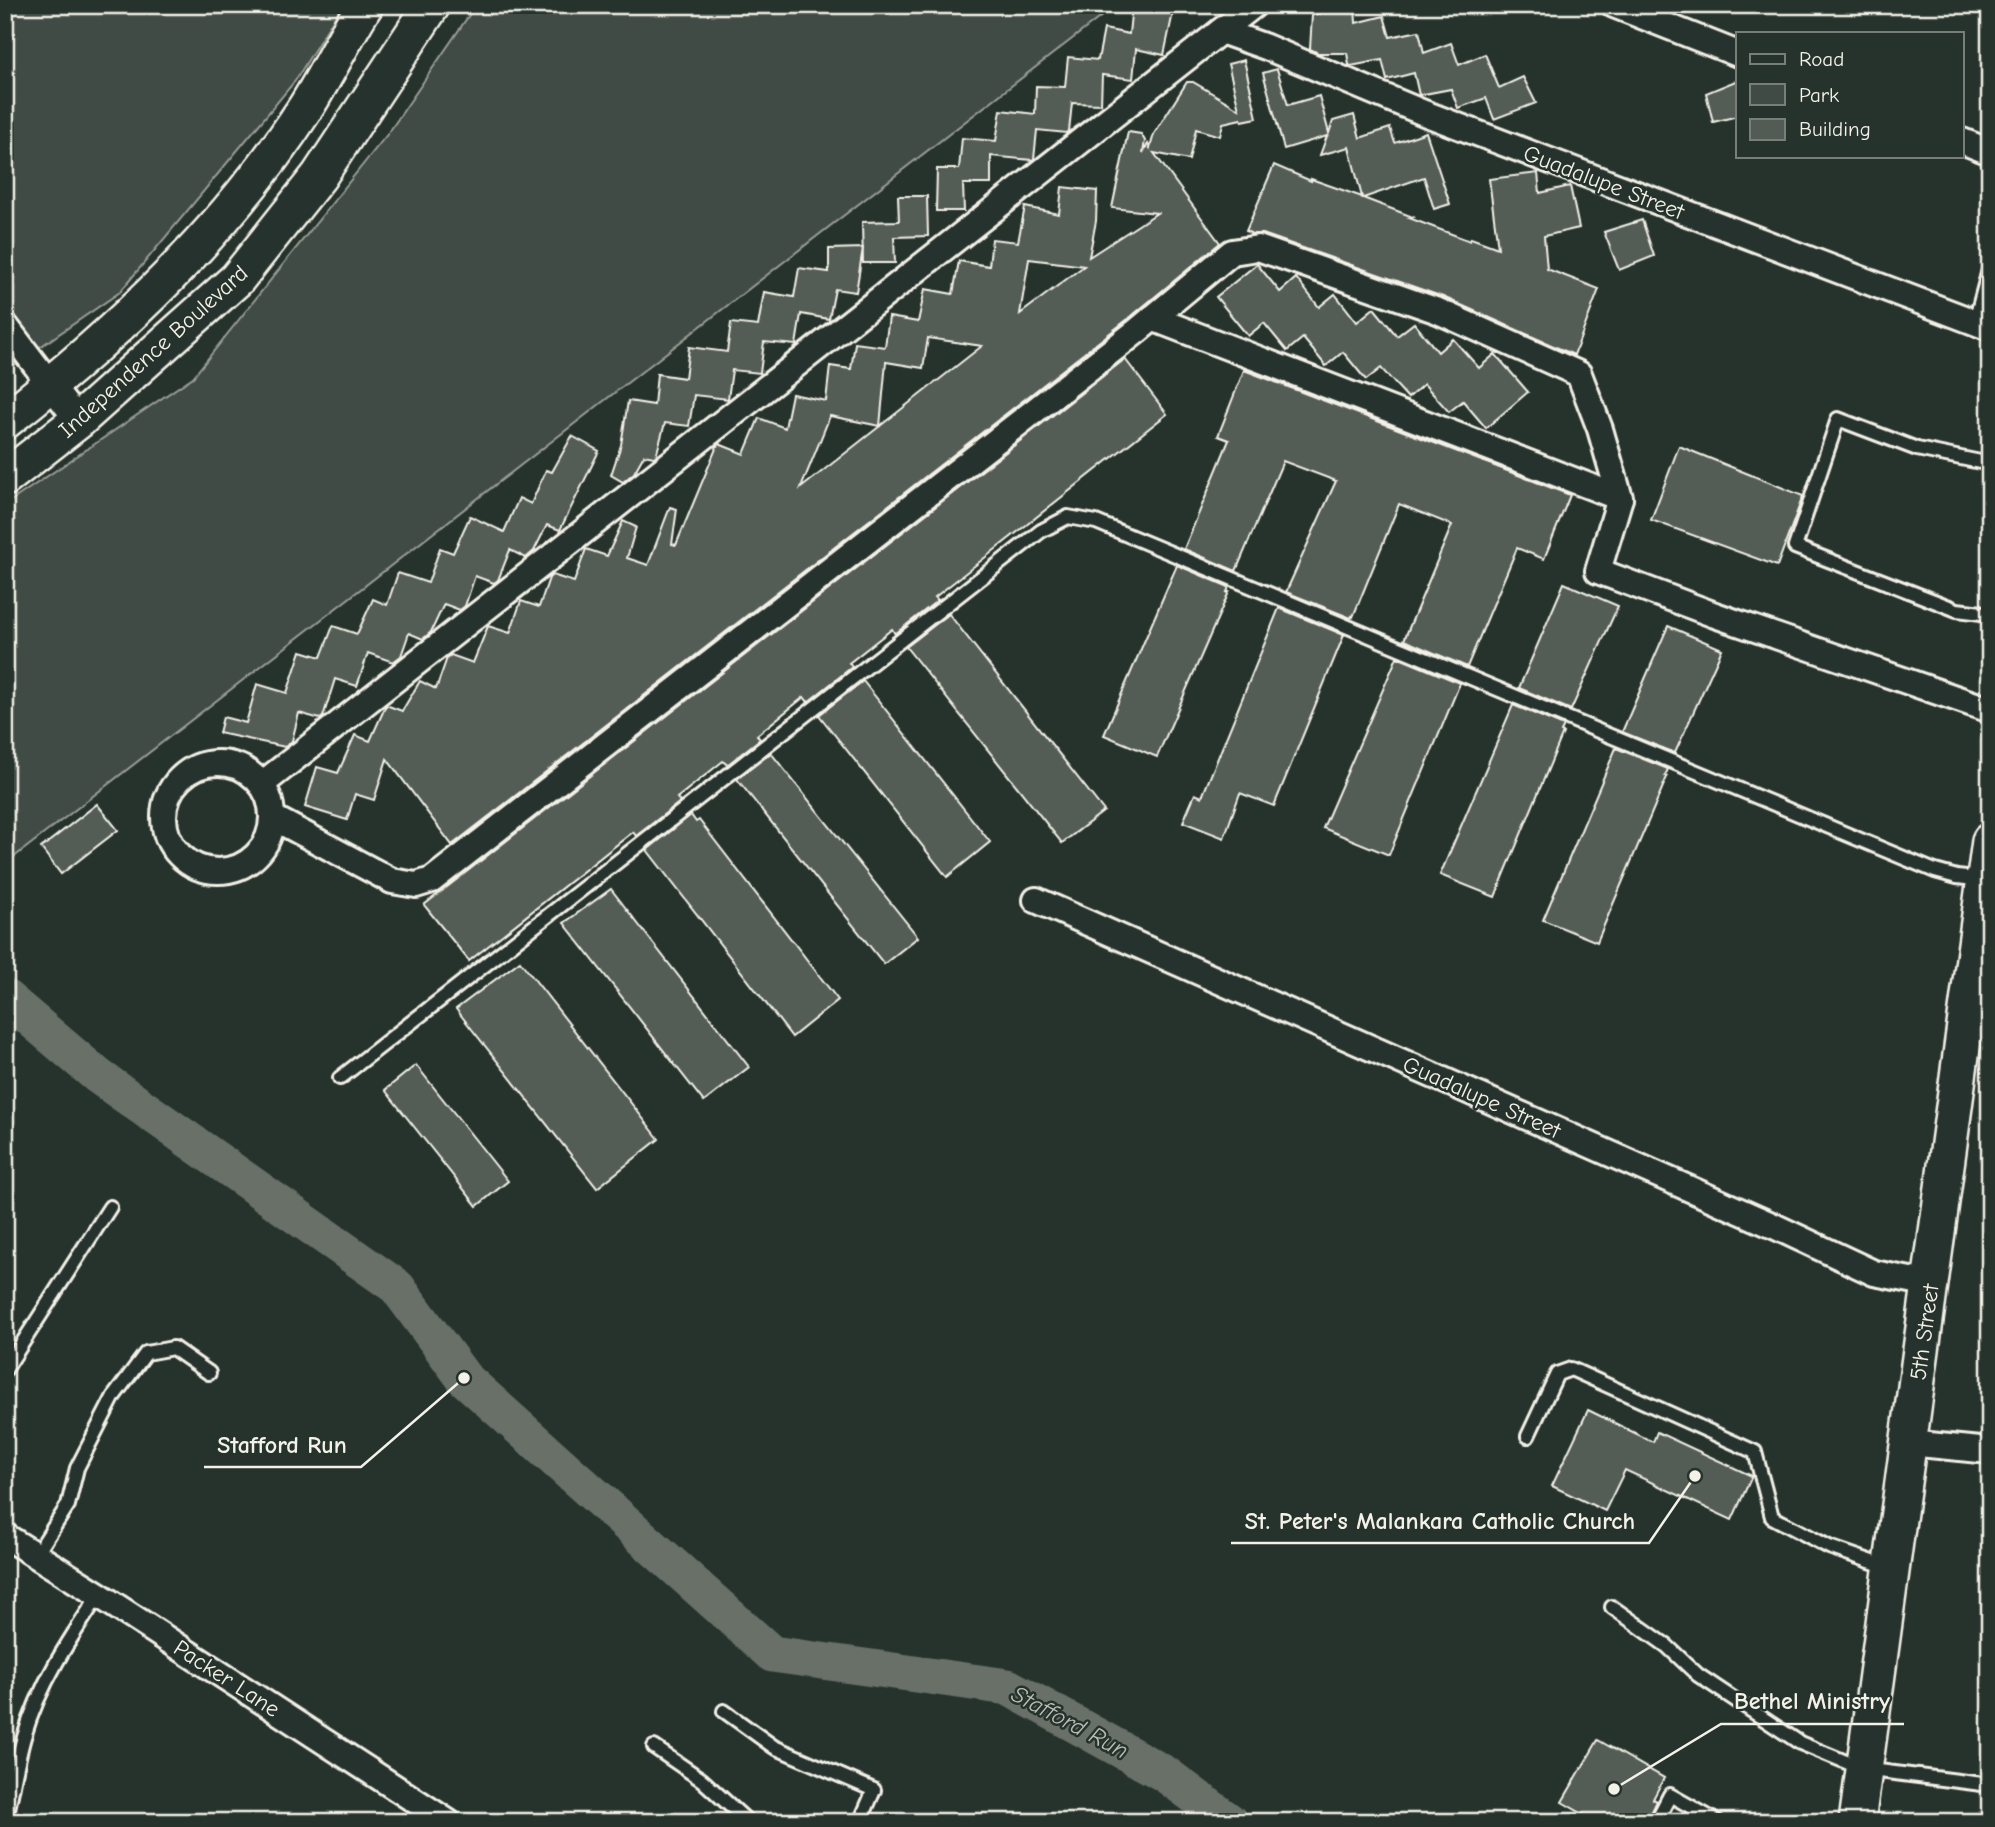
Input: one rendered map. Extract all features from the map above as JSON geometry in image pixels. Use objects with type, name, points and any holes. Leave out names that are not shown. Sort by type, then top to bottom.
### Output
[{"type":"main road","name":"Independence Boulevard","points":[[5,421],[50,386],[159,288],[208,237],[306,107],[365,5]]},
{"type":"main road","name":"Independence Boulevard","points":[[5,478],[78,421],[237,279],[319,176],[432,5]]},
{"type":"main road","name":"5th Street","points":[[1857,1822],[1990,841]]},
{"type":"street","points":[[262,784],[1254,5]]},
{"type":"street","points":[[1614,5],[1736,53]]},
{"type":"street","name":"Guadalupe Street","points":[[1220,31],[1266,47],[1424,113],[1982,325]]},
{"type":"street","points":[[1964,142],[1990,152]]},
{"type":"street","points":[[272,817],[392,881],[416,885],[432,880],[1152,318],[1232,252],[1258,248],[1438,311],[1579,373],[1600,429],[1620,498],[1598,571],[1715,615],[1990,710]]},
{"type":"street","points":[[1152,318],[1620,498]]},
{"type":"street","points":[[5,325],[78,421]]},
{"type":"street","points":[[212,762],[240,766],[262,784],[273,810],[272,817],[269,839],[251,861],[225,872],[196,868],[174,851],[163,824],[167,796],[185,773],[212,762]]},
{"type":"street","name":"Guadalupe Street","points":[[1036,900],[1738,1210],[1874,1273],[1930,1284]]},
{"type":"street","points":[[1909,1443],[1990,1451]]},
{"type":"street","name":"Packer Lane","points":[[5,1536],[448,1822]]},
{"type":"lane","points":[[1982,325],[1990,266]]},
{"type":"lane","points":[[1990,464],[1917,449],[1838,419],[1795,547],[1957,610],[1990,614]]},
{"type":"lane","points":[[340,1078],[1041,531],[1068,517],[1109,527],[1935,871],[1984,880]]},
{"type":"lane","points":[[5,1370],[110,1207]]},
{"type":"lane","points":[[36,1556],[68,1505],[77,1468],[114,1396],[146,1353],[173,1348],[209,1373]]},
{"type":"lane","points":[[1528,1436],[1557,1374],[1571,1369],[1755,1452],[1772,1517],[1829,1547],[1890,1568]]},
{"type":"lane","points":[[5,1822],[24,1738],[36,1703],[52,1667],[99,1595]]},
{"type":"lane","points":[[1612,1607],[1667,1646],[1698,1675],[1800,1743],[1863,1769],[1990,1785]]},
{"type":"lane","points":[[724,1711],[774,1747],[874,1790],[860,1822]]},
{"type":"lane","points":[[654,1747],[702,1780],[748,1822]]},
{"type":"lane","points":[[1656,1822],[1670,1795],[1718,1822]]},
{"type":"green space","points":[[5,5],[342,5],[295,81],[120,292],[5,371]]},
{"type":"green space","points":[[476,5],[1116,5],[5,864],[5,505],[193,377],[389,132]]},
{"type":"building","points":[[1132,5],[1174,8],[1164,55],[1136,49],[1133,79],[1102,75],[1101,104],[1072,103],[1067,133],[1037,130],[1032,160],[991,156],[991,184],[963,184],[964,211],[936,211],[937,169],[959,169],[962,138],[996,141],[1001,110],[1035,114],[1036,86],[1065,87],[1068,57],[1098,60],[1104,29],[1129,34]]},
{"type":"building","points":[[1355,7],[1356,23],[1384,16],[1390,37],[1419,31],[1424,53],[1451,43],[1459,65],[1485,54],[1499,88],[1523,77],[1536,103],[1494,119],[1486,98],[1458,108],[1451,89],[1419,95],[1414,73],[1387,80],[1382,60],[1351,66],[1347,53],[1318,53],[1310,49],[1312,15]]},
{"type":"building","points":[[1244,60],[1257,118],[1223,123],[1220,136],[1196,129],[1189,160],[1154,153],[1220,243],[1128,319],[452,845],[387,759],[374,800],[355,794],[347,820],[305,807],[317,767],[338,773],[355,735],[370,741],[386,705],[402,711],[420,681],[436,689],[447,658],[451,655],[473,663],[488,626],[510,633],[521,601],[539,607],[552,575],[574,582],[586,549],[607,556],[623,521],[636,527],[627,558],[648,565],[670,507],[677,509],[672,544],[676,545],[719,444],[744,454],[759,418],[785,428],[792,394],[826,401],[830,366],[851,369],[855,343],[885,347],[889,317],[918,322],[925,289],[953,294],[959,261],[989,266],[992,239],[1018,242],[1025,207],[1059,214],[1062,187],[1097,191],[1096,221],[1089,257],[1157,213],[1112,208],[1128,132],[1141,134],[1145,141],[1143,153],[1148,144],[1150,148],[1154,134],[1187,82],[1193,82],[1239,109],[1228,64]],"holes":[[[1029,259],[1084,266],[1020,314]],[[928,338],[982,346],[801,488],[830,416],[880,426],[886,362],[923,368]]]},
{"type":"building","points":[[1277,69],[1288,105],[1319,96],[1329,133],[1333,121],[1354,115],[1360,138],[1390,128],[1395,143],[1426,132],[1450,204],[1434,209],[1424,177],[1363,198],[1413,217],[1409,218],[1470,241],[1471,238],[1498,248],[1489,179],[1538,173],[1540,193],[1570,186],[1579,228],[1544,236],[1547,269],[1599,289],[1574,355],[1443,297],[1263,234],[1246,231],[1274,165],[1311,181],[1362,197],[1349,147],[1320,155],[1327,136],[1284,149],[1263,73]]},
{"type":"building","points":[[1736,81],[1736,116],[1713,122],[1706,93]]},
{"type":"building","points":[[898,196],[927,196],[928,236],[894,237],[895,263],[863,263],[862,222],[899,221]]},
{"type":"building","points":[[1642,220],[1654,256],[1619,270],[1604,232]]},
{"type":"building","points":[[863,248],[856,292],[835,289],[829,319],[801,314],[796,345],[764,342],[760,373],[732,370],[728,399],[694,395],[689,426],[665,423],[656,456],[644,455],[634,473],[623,482],[611,475],[621,445],[628,401],[654,405],[657,374],[685,378],[689,347],[727,352],[731,323],[758,326],[764,292],[794,297],[799,268],[829,272],[829,249]]},
{"type":"building","points":[[1257,264],[1280,292],[1296,278],[1319,307],[1335,294],[1357,322],[1374,308],[1397,336],[1414,323],[1438,352],[1453,339],[1479,368],[1495,354],[1528,392],[1486,428],[1463,401],[1449,412],[1424,384],[1408,398],[1381,368],[1366,380],[1343,352],[1326,366],[1303,338],[1287,351],[1264,323],[1248,336],[1216,297]]},
{"type":"building","points":[[1125,359],[1167,414],[935,597],[938,600],[895,634],[892,629],[849,663],[852,667],[808,702],[804,697],[757,735],[760,739],[727,765],[723,761],[677,798],[680,802],[636,836],[633,832],[469,961],[424,905]]},
{"type":"building","points":[[1244,370],[1570,495],[1544,559],[1517,548],[1467,667],[1404,640],[1452,525],[1399,504],[1351,618],[1286,592],[1336,481],[1283,461],[1236,571],[1184,549],[1229,440],[1218,436]]},
{"type":"building","points":[[572,436],[599,451],[560,530],[547,525],[534,551],[526,558],[510,550],[498,580],[494,583],[475,576],[465,606],[460,610],[444,604],[431,632],[423,639],[409,633],[401,656],[393,662],[368,653],[357,686],[335,679],[323,717],[320,719],[299,713],[292,741],[285,747],[219,733],[223,717],[246,723],[257,684],[287,693],[301,651],[321,657],[333,626],[357,634],[373,599],[387,605],[398,573],[428,583],[440,548],[453,553],[470,516],[504,532],[519,498],[531,504],[546,470],[552,472]]},
{"type":"building","points":[[1679,446],[1803,496],[1777,566],[1651,520]]},
{"type":"building","points":[[1177,565],[1229,587],[1229,592],[1157,757],[1104,735]]},
{"type":"building","points":[[1564,583],[1618,606],[1571,710],[1519,688]]},
{"type":"building","points":[[1279,608],[1344,635],[1274,806],[1240,793],[1224,838],[1183,822],[1195,794],[1202,797]]},
{"type":"building","points":[[949,614],[1104,811],[1062,843],[906,647]]},
{"type":"building","points":[[1668,626],[1722,649],[1675,753],[1622,732]]},
{"type":"building","points":[[1397,657],[1460,683],[1389,855],[1323,828]]},
{"type":"building","points":[[863,681],[990,842],[947,877],[819,715]]},
{"type":"building","points":[[1513,705],[1564,726],[1495,897],[1440,875]]},
{"type":"building","points":[[1616,748],[1668,769],[1665,776],[1667,777],[1597,942],[1543,920]]},
{"type":"building","points":[[771,753],[918,937],[884,964],[737,779]]},
{"type":"building","points":[[97,804],[118,830],[61,874],[41,848]]},
{"type":"building","points":[[691,815],[696,822],[699,820],[838,1000],[792,1037],[647,850]]},
{"type":"building","points":[[611,889],[749,1067],[704,1102],[564,923]]},
{"type":"building","points":[[520,961],[659,1139],[597,1188],[456,1009]]},
{"type":"building","points":[[416,1065],[508,1181],[477,1206],[385,1090]]},
{"type":"building","points":[[1588,1410],[1653,1442],[1657,1432],[1752,1476],[1732,1520],[1625,1470],[1605,1511],[1552,1486]]},
{"type":"building","points":[[1598,1740],[1664,1778],[1653,1799],[1657,1801],[1647,1822],[1597,1822],[1562,1802]]},
{"type":"waterway","name":"Stafford Run","points":[[5,997],[98,1076],[397,1287],[464,1378],[772,1654],[1008,1687],[1165,1774],[1230,1822]]},
{"type":"place","name":"Stafford Run","points":[[464,1378]]},
{"type":"place","name":"St. Peter's Malankara Catholic Church","points":[[1695,1476]]},
{"type":"place","name":"Bethel Ministry","points":[[1614,1789]]}]
